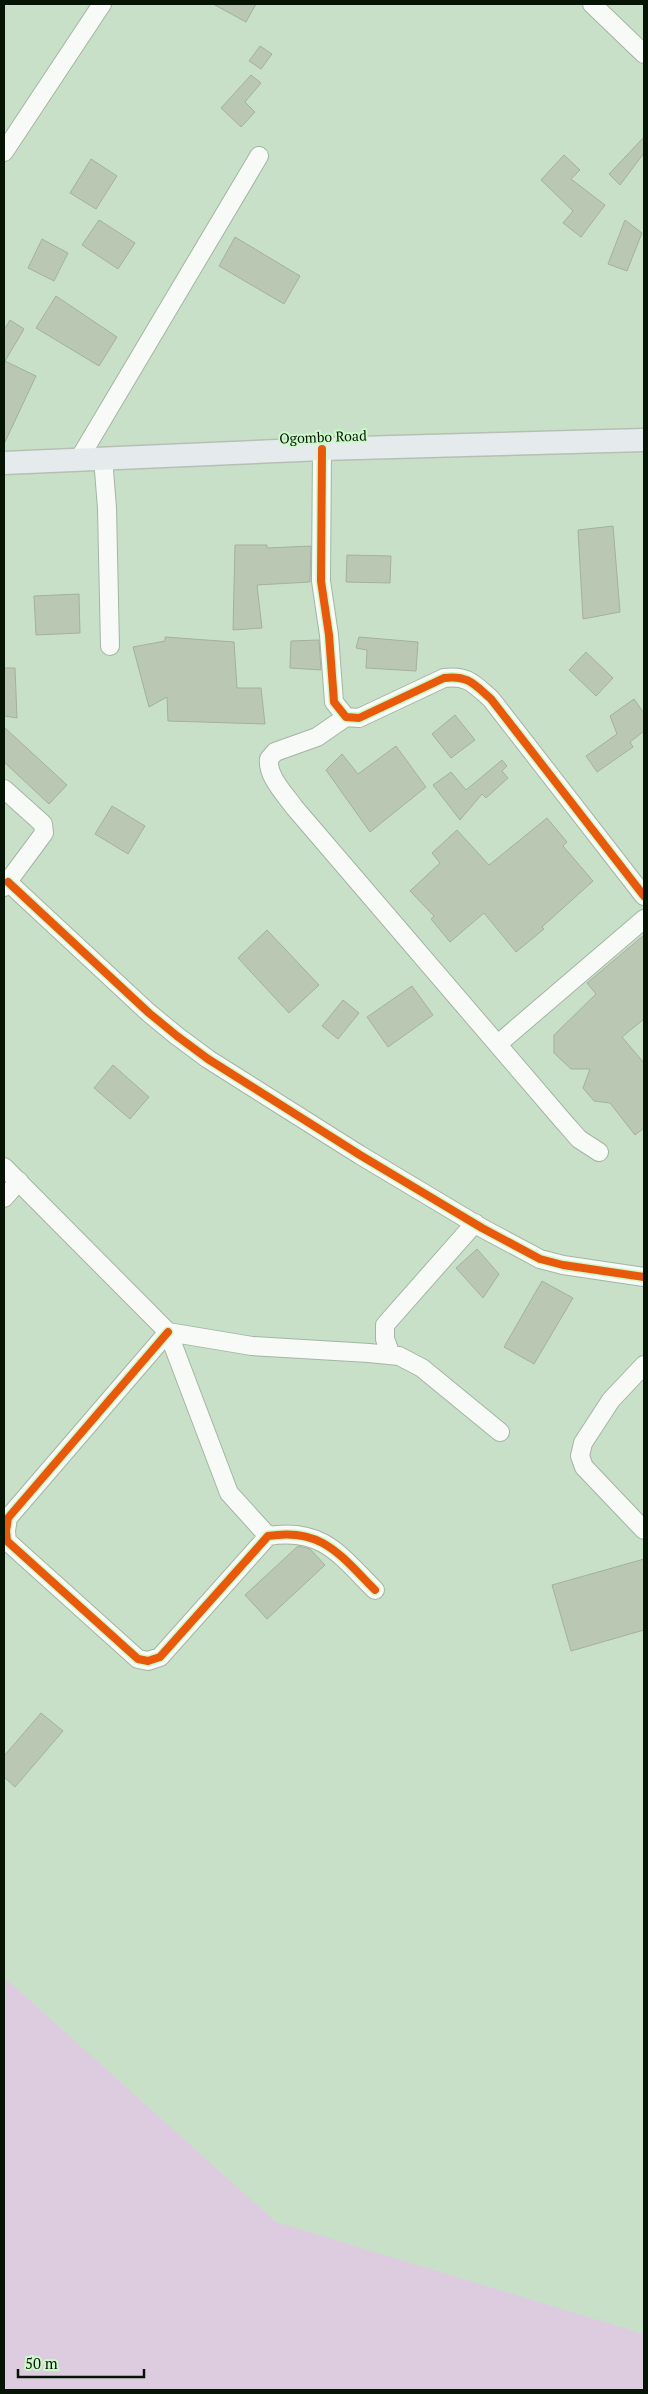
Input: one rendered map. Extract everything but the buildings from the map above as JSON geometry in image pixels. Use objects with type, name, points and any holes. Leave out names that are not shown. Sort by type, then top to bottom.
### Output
[{"type":"main road","name":"Ogombo Road","points":[[4,464],[322,449],[644,440]]},
{"type":"street","points":[[4,152],[102,4]]},
{"type":"street","points":[[592,4],[644,54]]},
{"type":"street","points":[[79,459],[258,156]]},
{"type":"street","points":[[322,449],[321,581],[329,635],[334,702],[346,717]]},
{"type":"street","points":[[102,458],[107,508],[110,646]]},
{"type":"street","points":[[599,1152],[579,1139],[294,807],[268,766],[269,759],[275,752],[317,738],[346,717],[359,718],[444,678],[458,676],[468,679],[491,699],[644,896]]},
{"type":"street","points":[[4,789],[43,824],[44,833],[6,885],[149,1014],[185,1042],[352,1150],[540,1259],[562,1265],[644,1277]]},
{"type":"street","points":[[498,1044],[644,919]]},
{"type":"street","points":[[4,1167],[168,1332],[228,1493],[268,1536]]},
{"type":"street","points":[[4,1198],[19,1181]]},
{"type":"street","points":[[390,1355],[385,1339],[385,1325],[475,1223]]},
{"type":"street","points":[[168,1332],[252,1346],[399,1356],[422,1368],[500,1432]]},
{"type":"street","points":[[168,1332],[8,1518],[7,1541],[138,1659],[148,1661],[160,1657],[268,1536],[299,1534],[314,1537],[330,1547],[375,1590]]},
{"type":"street","points":[[644,1365],[611,1400],[583,1443],[580,1456],[584,1467],[644,1530]]},
{"type":"shaded area","points":[[4,1977],[276,2222],[644,2334],[644,2390],[4,2390]]},
{"type":"cycle path","points":[[322,449],[321,581],[329,635],[334,702],[346,717],[359,718],[444,678],[459,678],[470,682],[491,699],[644,896]]},
{"type":"cycle path","points":[[8,882],[149,1013],[177,1036],[208,1059],[360,1155],[482,1228],[540,1259],[563,1265],[644,1277]]},
{"type":"cycle path","points":[[168,1332],[8,1518],[7,1541],[138,1659],[148,1661],[160,1657],[268,1536],[287,1534],[303,1536],[329,1546],[375,1590]]}]
